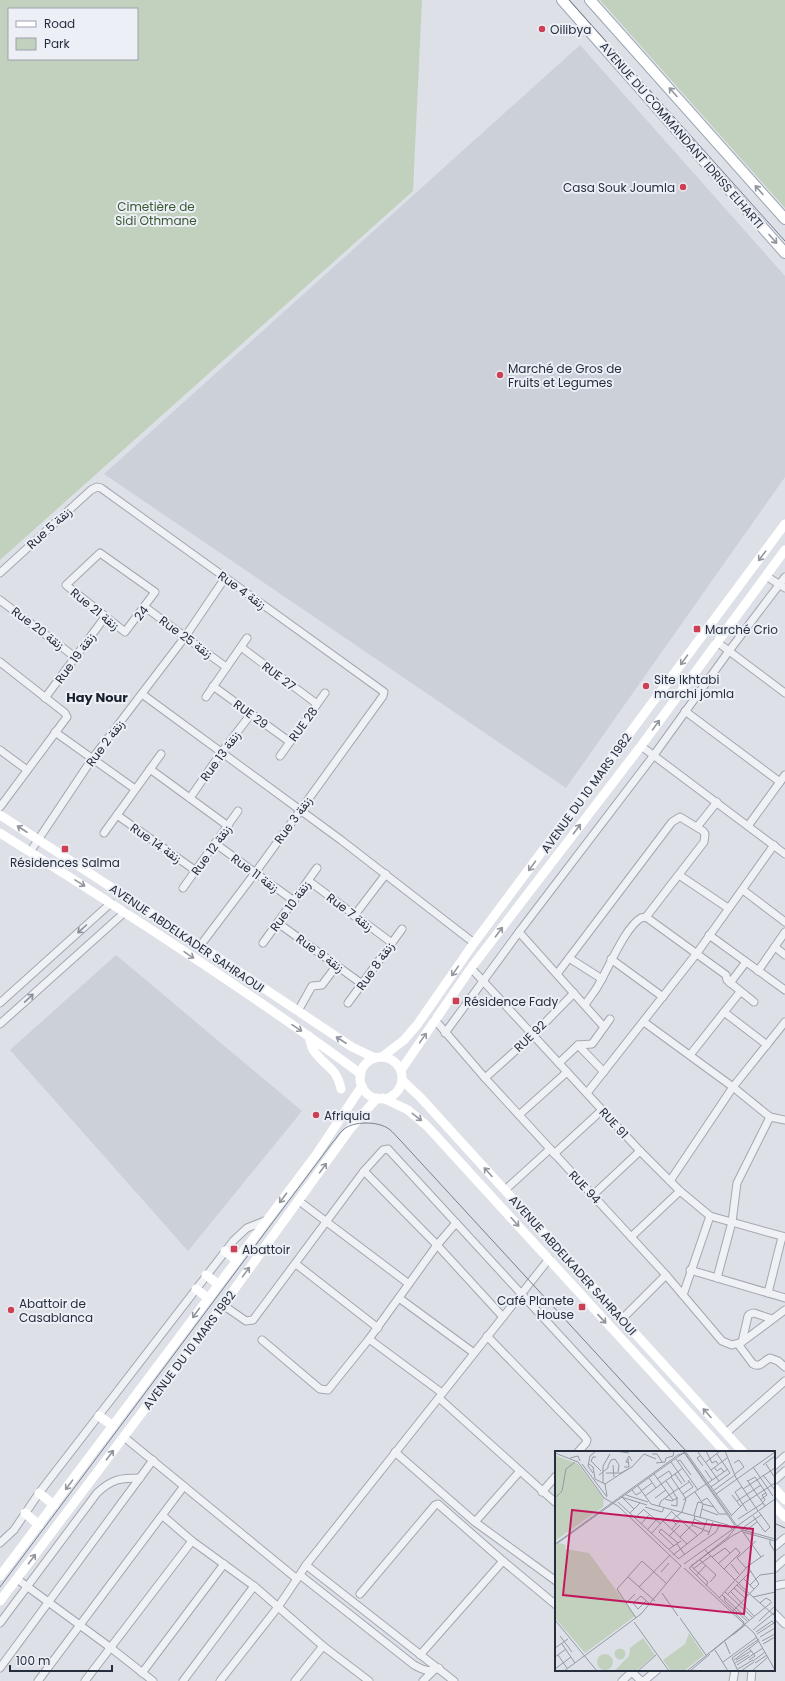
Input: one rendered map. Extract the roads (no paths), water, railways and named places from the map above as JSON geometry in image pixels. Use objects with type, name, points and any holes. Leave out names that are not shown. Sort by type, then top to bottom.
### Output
[{"type":"main road","name":"AVENUE DU COMMANDANT IDRISS ELHARTI","points":[[562,0],[785,253]]},
{"type":"main road","name":"AVENUE DU COMMANDANT IDRISS ELHARTI","points":[[590,0],[785,219]]},
{"type":"main road","name":"AVENUE DU 10 MARS 1982","points":[[379,1058],[404,1040],[417,1024],[474,943],[785,524]]},
{"type":"main road","name":"AVENUE DU 10 MARS 1982","points":[[400,1070],[471,968],[641,746],[785,550]]},
{"type":"main road","name":"AVENUE ABDELKADER SAHRAOUI","points":[[0,815],[352,1047],[379,1058]]},
{"type":"main road","name":"AVENUE ABDELKADER SAHRAOUI","points":[[0,832],[111,903],[309,1036],[361,1074]]},
{"type":"main road","points":[[309,1036],[316,1053],[335,1073],[341,1090]]},
{"type":"main road","points":[[379,1058],[393,1061],[400,1070],[402,1080],[400,1087],[390,1096],[380,1098],[366,1092],[362,1086],[361,1074],[366,1064],[379,1058]]},
{"type":"main road","name":"AVENUE ABDELKADER SAHRAOUI","points":[[402,1080],[421,1098],[742,1451]]},
{"type":"main road","name":"AVENUE DU 10 MARS 1982","points":[[0,1576],[316,1155],[362,1086]]},
{"type":"main road","name":"AVENUE DU 10 MARS 1982","points":[[0,1601],[223,1305],[350,1129],[380,1098]]},
{"type":"main road","name":"AVENUE ABDELKADER SAHRAOUI","points":[[380,1098],[408,1110],[424,1123],[724,1451]]},
{"type":"main road","points":[[225,1251],[236,1260]]},
{"type":"main road","points":[[206,1275],[218,1284]]},
{"type":"main road","points":[[196,1289],[208,1298]]},
{"type":"main road","points":[[99,1416],[113,1426]]},
{"type":"main road","points":[[775,1489],[785,1500]]},
{"type":"main road","points":[[39,1493],[54,1505]]},
{"type":"main road","points":[[775,1506],[785,1517]]},
{"type":"main road","points":[[25,1514],[39,1525]]},
{"type":"street","name":"Rue 5 زنقة","points":[[0,572],[91,490],[97,487],[101,488]]},
{"type":"street","name":"Rue 4 زنقة","points":[[101,488],[384,692]]},
{"type":"street","name":"Rue 21 زنقة","points":[[125,632],[66,585],[100,553],[155,592]]},
{"type":"street","points":[[766,576],[782,586]]},
{"type":"street","points":[[445,1033],[519,932],[654,756],[729,651],[782,586],[785,577]]},
{"type":"street","name":"Rue 2 زنقة","points":[[30,852],[92,758],[185,636],[225,578]]},
{"type":"street","name":"24","points":[[125,632],[155,592]]},
{"type":"street","name":"Rue 20 زنقة","points":[[0,600],[76,657]]},
{"type":"street","name":"Rue 25 زنقة","points":[[145,607],[226,667]]},
{"type":"street","name":"Rue 19 زنقة","points":[[45,698],[105,617]]},
{"type":"street","points":[[206,697],[247,638]]},
{"type":"street","points":[[717,642],[785,693]]},
{"type":"street","name":"RUE 27","points":[[241,647],[317,704]]},
{"type":"street","points":[[0,662],[66,715],[0,807]]},
{"type":"street","name":"RUE 29","points":[[213,686],[290,742]]},
{"type":"street","name":"Rue 3 زنقة","points":[[200,946],[255,873],[299,810],[383,696],[384,692]]},
{"type":"street","name":"RUE 28","points":[[280,756],[325,693]]},
{"type":"street","points":[[142,694],[386,874],[474,943]]},
{"type":"street","points":[[685,711],[780,782]]},
{"type":"street","name":"Rue 13 زنقة","points":[[190,798],[252,714]]},
{"type":"street","points":[[55,732],[136,788]]},
{"type":"street","points":[[641,746],[785,854]]},
{"type":"street","points":[[0,750],[26,770]]},
{"type":"street","points":[[104,833],[161,754]]},
{"type":"street","points":[[150,769],[228,826]]},
{"type":"street","points":[[748,826],[785,775]]},
{"type":"street","points":[[697,827],[717,802]]},
{"type":"street","name":"Rue 12 زنقة","points":[[183,888],[216,844],[238,811]]},
{"type":"street","name":"Rue 14 زنقة","points":[[117,815],[196,870]]},
{"type":"street","points":[[557,974],[672,822],[680,818],[697,827],[705,834],[704,842],[646,918]]},
{"type":"street","name":"Rue 11 زنقة","points":[[216,844],[294,902]]},
{"type":"street","points":[[587,1093],[663,997],[728,908],[743,890],[774,845]]},
{"type":"street","name":"Rue 10 زنقة","points":[[263,943],[294,902],[317,868]]},
{"type":"street","points":[[354,916],[386,874]]},
{"type":"street","points":[[679,875],[728,908]]},
{"type":"street","name":"Rue 7 زنقة","points":[[308,881],[392,943]]},
{"type":"street","points":[[743,890],[785,922]]},
{"type":"street","points":[[0,1003],[111,903]]},
{"type":"street","points":[[0,1024],[124,912]]},
{"type":"street","points":[[584,1005],[602,979],[611,960],[637,920],[641,918],[646,918],[726,975],[727,980],[730,983],[754,1002]]},
{"type":"street","name":"Rue 9 زنقة","points":[[278,923],[362,984]]},
{"type":"street","name":"Rue 8 زنقة","points":[[348,1003],[402,929]]},
{"type":"street","points":[[519,932],[604,1027]]},
{"type":"street","points":[[758,971],[785,932]]},
{"type":"street","points":[[709,935],[785,990]]},
{"type":"street","points":[[775,947],[785,954]]},
{"type":"street","points":[[569,958],[602,979]]},
{"type":"street","points":[[611,960],[663,997]]},
{"type":"street","points":[[730,983],[746,962]]},
{"type":"street","points":[[298,1011],[312,986],[322,985],[337,965]]},
{"type":"street","name":"RUE 91","points":[[471,968],[640,1151],[680,1191],[710,1216],[784,1237]]},
{"type":"street","points":[[690,1055],[740,992]]},
{"type":"street","name":"RUE 92","points":[[485,1078],[532,1035],[574,993]]},
{"type":"street","points":[[724,1012],[767,1045]]},
{"type":"street","points":[[559,1063],[578,1045],[592,1044],[610,1018]]},
{"type":"street","name":"RUE 94","points":[[435,1020],[485,1078],[666,1275],[722,1341],[732,1345],[740,1343]]},
{"type":"street","points":[[644,1022],[770,1116],[785,1120]]},
{"type":"street","points":[[670,1181],[733,1087],[785,1022]]},
{"type":"street","points":[[578,1045],[604,1072]]},
{"type":"street","points":[[519,1115],[567,1072]]},
{"type":"street","points":[[505,1190],[602,1110]]},
{"type":"street","points":[[717,1278],[732,1222],[737,1182],[770,1116]]},
{"type":"street","points":[[223,1305],[246,1321],[253,1320],[364,1171],[383,1150],[388,1149],[665,1451]]},
{"type":"street","points":[[593,1195],[640,1151]]},
{"type":"street","points":[[364,1171],[437,1245],[503,1316]]},
{"type":"street","points":[[631,1237],[680,1191]]},
{"type":"street","points":[[299,1201],[409,1284]]},
{"type":"street","points":[[683,1295],[690,1270],[710,1216]]},
{"type":"street","points":[[0,1543],[14,1530],[39,1493],[225,1251],[242,1231],[252,1225],[267,1220]]},
{"type":"street","points":[[262,1340],[320,1389],[326,1390],[330,1388],[378,1328],[437,1245],[456,1223]]},
{"type":"street","points":[[768,1293],[784,1237]]},
{"type":"street","points":[[220,1681],[278,1608],[306,1565],[549,1259]]},
{"type":"street","points":[[296,1264],[378,1328]]},
{"type":"street","points":[[690,1270],[785,1298]]},
{"type":"street","points":[[622,1319],[666,1275]]},
{"type":"street","points":[[399,1298],[474,1353]]},
{"type":"street","points":[[740,1343],[785,1310]]},
{"type":"street","points":[[772,1319],[754,1313],[750,1314],[748,1316],[740,1343],[753,1364],[756,1366],[761,1365],[770,1358],[773,1358],[785,1367]]},
{"type":"street","points":[[488,1336],[584,1436],[587,1440],[586,1443],[579,1451]]},
{"type":"street","points":[[369,1339],[441,1396],[542,1492],[555,1502]]},
{"type":"street","points":[[726,1434],[785,1381]]},
{"type":"street","points":[[124,1437],[298,1577],[414,1665],[424,1670],[436,1670]]},
{"type":"street","points":[[395,1452],[475,1522],[555,1580]]},
{"type":"street","points":[[775,1465],[785,1456]]},
{"type":"street","points":[[0,1668],[47,1602],[153,1460]]},
{"type":"street","points":[[475,1522],[520,1471]]},
{"type":"street","points":[[775,1480],[785,1471]]},
{"type":"street","points":[[542,1492],[555,1477]]},
{"type":"street","points":[[0,1623],[97,1493],[116,1479],[140,1478]]},
{"type":"street","points":[[38,1681],[184,1486]]},
{"type":"street","points":[[360,1594],[437,1504],[440,1504],[503,1561],[555,1604]]},
{"type":"street","points":[[163,1516],[192,1541],[254,1586],[323,1646],[369,1681]]},
{"type":"street","points":[[775,1546],[785,1538]]},
{"type":"street","points":[[85,1681],[192,1541]]},
{"type":"street","points":[[775,1568],[785,1559]]},
{"type":"street","points":[[420,1655],[503,1561]]},
{"type":"street","points":[[142,1673],[224,1564]]},
{"type":"street","points":[[306,1565],[420,1655],[436,1670],[454,1681]]},
{"type":"street","points":[[17,1578],[153,1681]]},
{"type":"street","points":[[775,1586],[785,1584]]},
{"type":"street","points":[[184,1681],[254,1586]]},
{"type":"street","points":[[775,1614],[785,1624]]},
{"type":"street","points":[[295,1681],[323,1646]]},
{"type":"street","points":[[423,1681],[436,1670]]},
{"type":"street","points":[[622,1681],[632,1671],[643,1681],[656,1671]]},
{"type":"street","points":[[733,1681],[735,1671]]},
{"type":"street","points":[[751,1681],[752,1671]]},
{"type":"tram line","points":[[569,0],[785,241]]},
{"type":"tram line","points":[[0,1587],[332,1143],[344,1129],[354,1124],[379,1124],[392,1131],[686,1451]]},
{"type":"tram line","points":[[775,1523],[785,1528]]},
{"type":"place","name":"Oilibya","points":[[542,29]]},
{"type":"place","name":"Casa Souk Joumla","points":[[683,187]]},
{"type":"place","name":"Marché de Gros de Fruits et Legumes","points":[[500,375]]},
{"type":"place","name":"Marché Crio","points":[[697,629]]},
{"type":"place","name":"Site lkhtabi marchi jomla","points":[[646,686]]},
{"type":"place","name":"Résidences Salma","points":[[65,849]]},
{"type":"place","name":"Résidence Fady","points":[[456,1001]]},
{"type":"place","name":"Afriquia","points":[[316,1115]]},
{"type":"place","name":"Abattoir","points":[[234,1249]]},
{"type":"place","name":"Café Planete House","points":[[582,1307]]},
{"type":"place","name":"Abattoir de Casablanca","points":[[11,1310]]},
{"type":"district","name":"Hay Nour","points":[[97,697]]},
{"type":"park label","name":"Cimetière de Sidi Othmane","points":[[156,213]]}]
